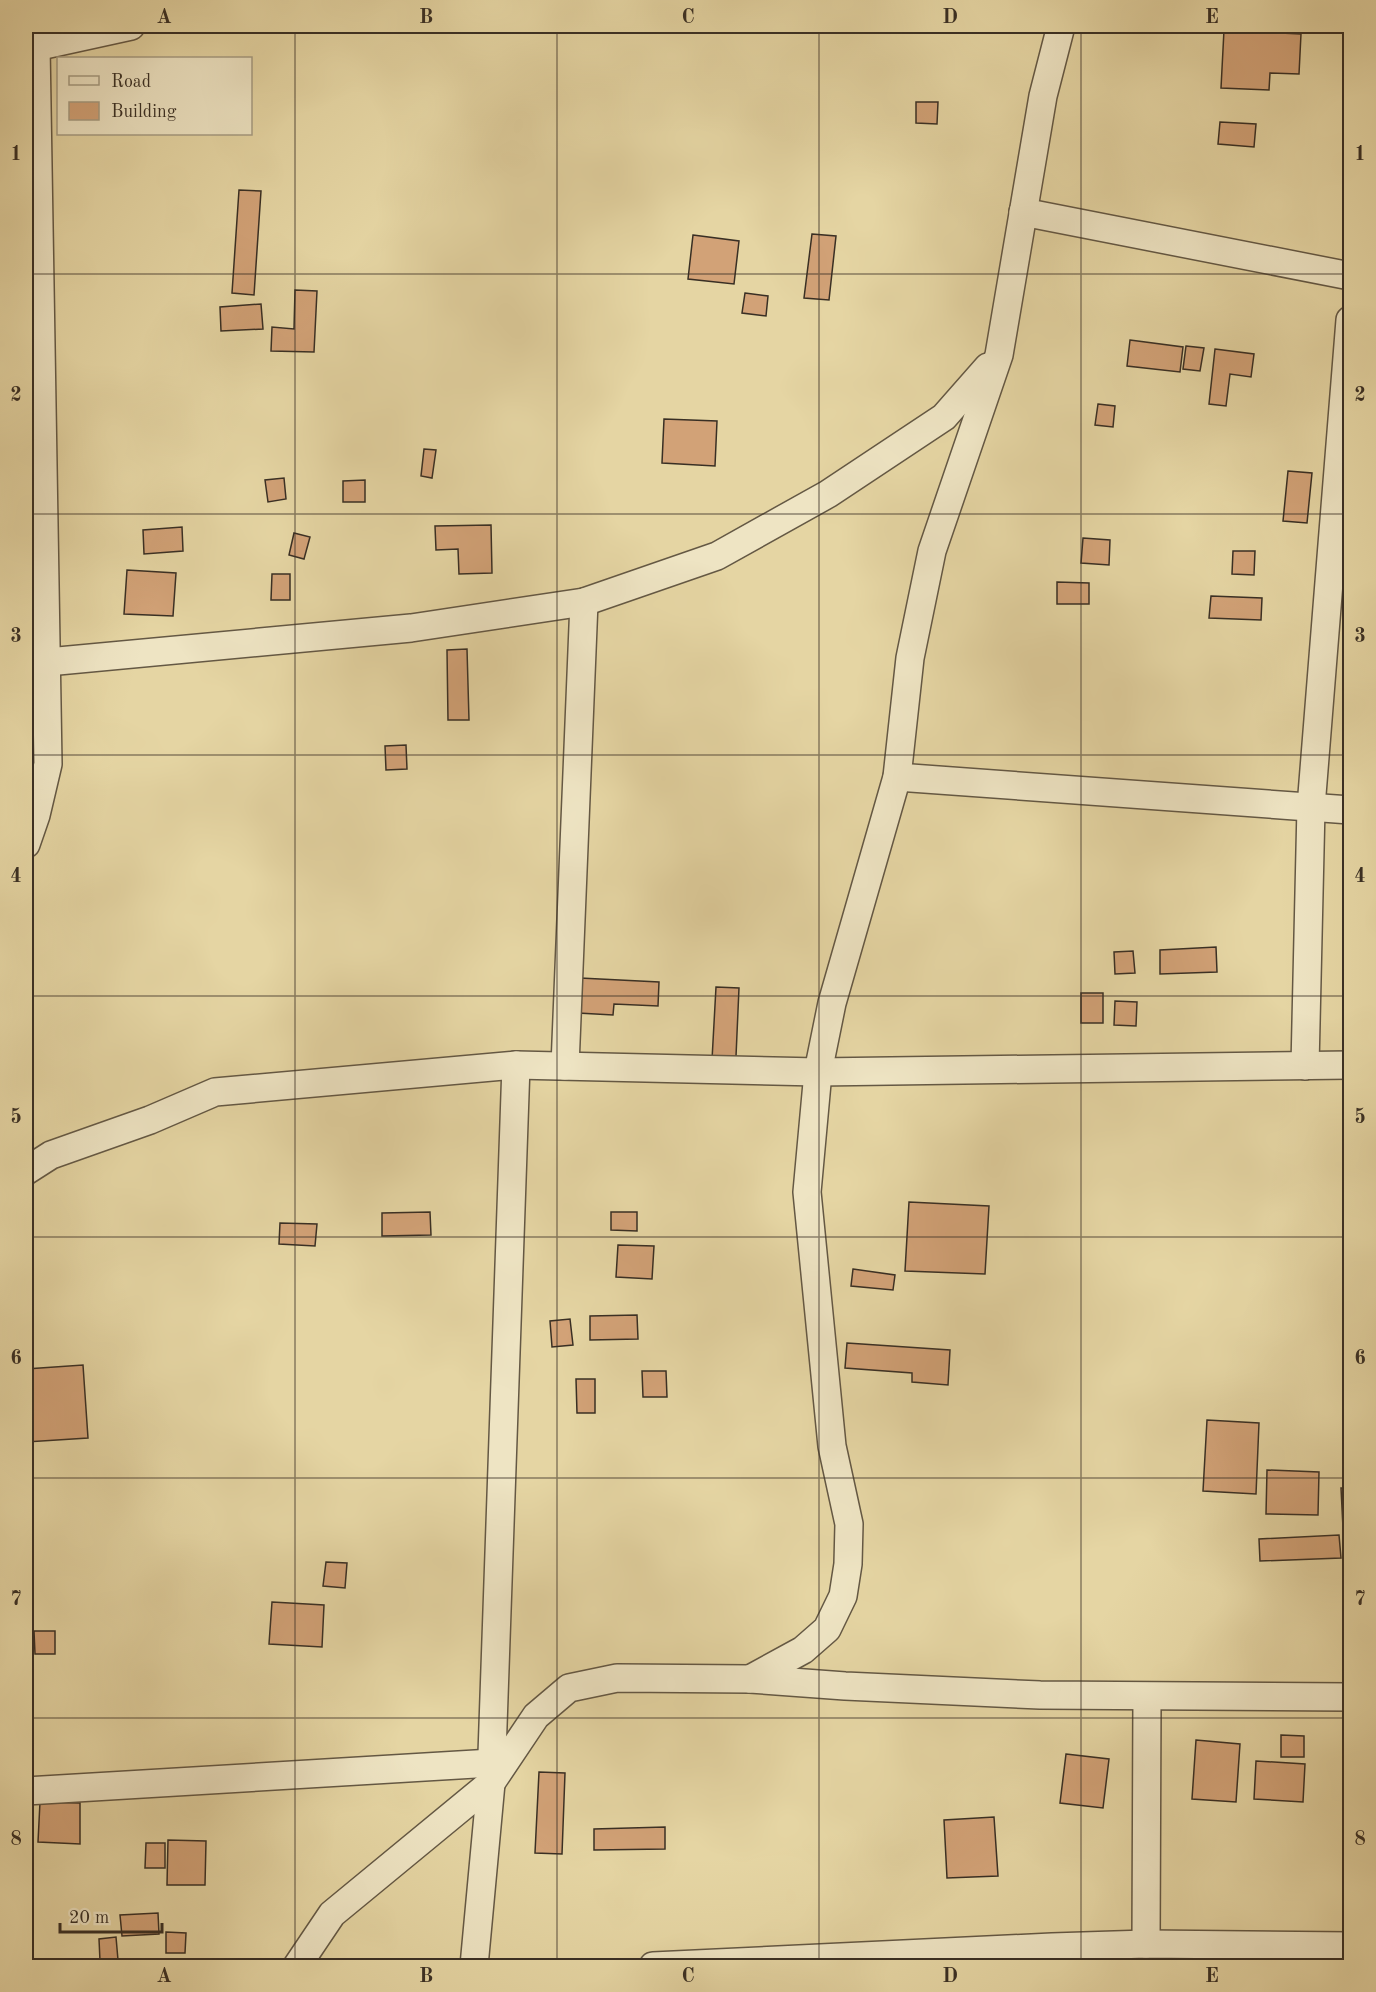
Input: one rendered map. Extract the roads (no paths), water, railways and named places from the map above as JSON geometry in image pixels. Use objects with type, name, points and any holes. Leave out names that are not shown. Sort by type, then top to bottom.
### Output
[{"type":"street","points":[[26,844],[36,815],[48,764],[36,663],[31,47],[130,26]]},
{"type":"street","points":[[750,1679],[803,1650],[826,1629],[843,1596],[848,1564],[849,1524],[832,1446],[807,1192],[818,1072],[832,1003],[897,777],[910,658],[932,551],[999,355],[1043,96],[1061,26]]},
{"type":"street","points":[[1023,212],[1350,276]]},
{"type":"street","points":[[1305,1066],[1311,807],[1350,320]]},
{"type":"street","points":[[36,663],[411,628],[584,602],[717,556],[828,494],[944,417],[999,355]]},
{"type":"street","points":[[565,1066],[584,602]]},
{"type":"street","points":[[897,777],[1350,810]]},
{"type":"street","points":[[474,1966],[491,1773],[516,1065]]},
{"type":"street","points":[[26,1172],[51,1155],[150,1120],[215,1092],[516,1065],[818,1072],[1350,1065]]},
{"type":"street","points":[[297,1966],[332,1914],[491,1773],[536,1716],[568,1688],[617,1678],[750,1679],[1040,1695],[1350,1697]]},
{"type":"street","points":[[1146,1944],[1147,1697]]},
{"type":"street","points":[[26,1791],[491,1773]]},
{"type":"street","points":[[653,1966],[1052,1957],[1146,1944],[1350,1947]]}]
